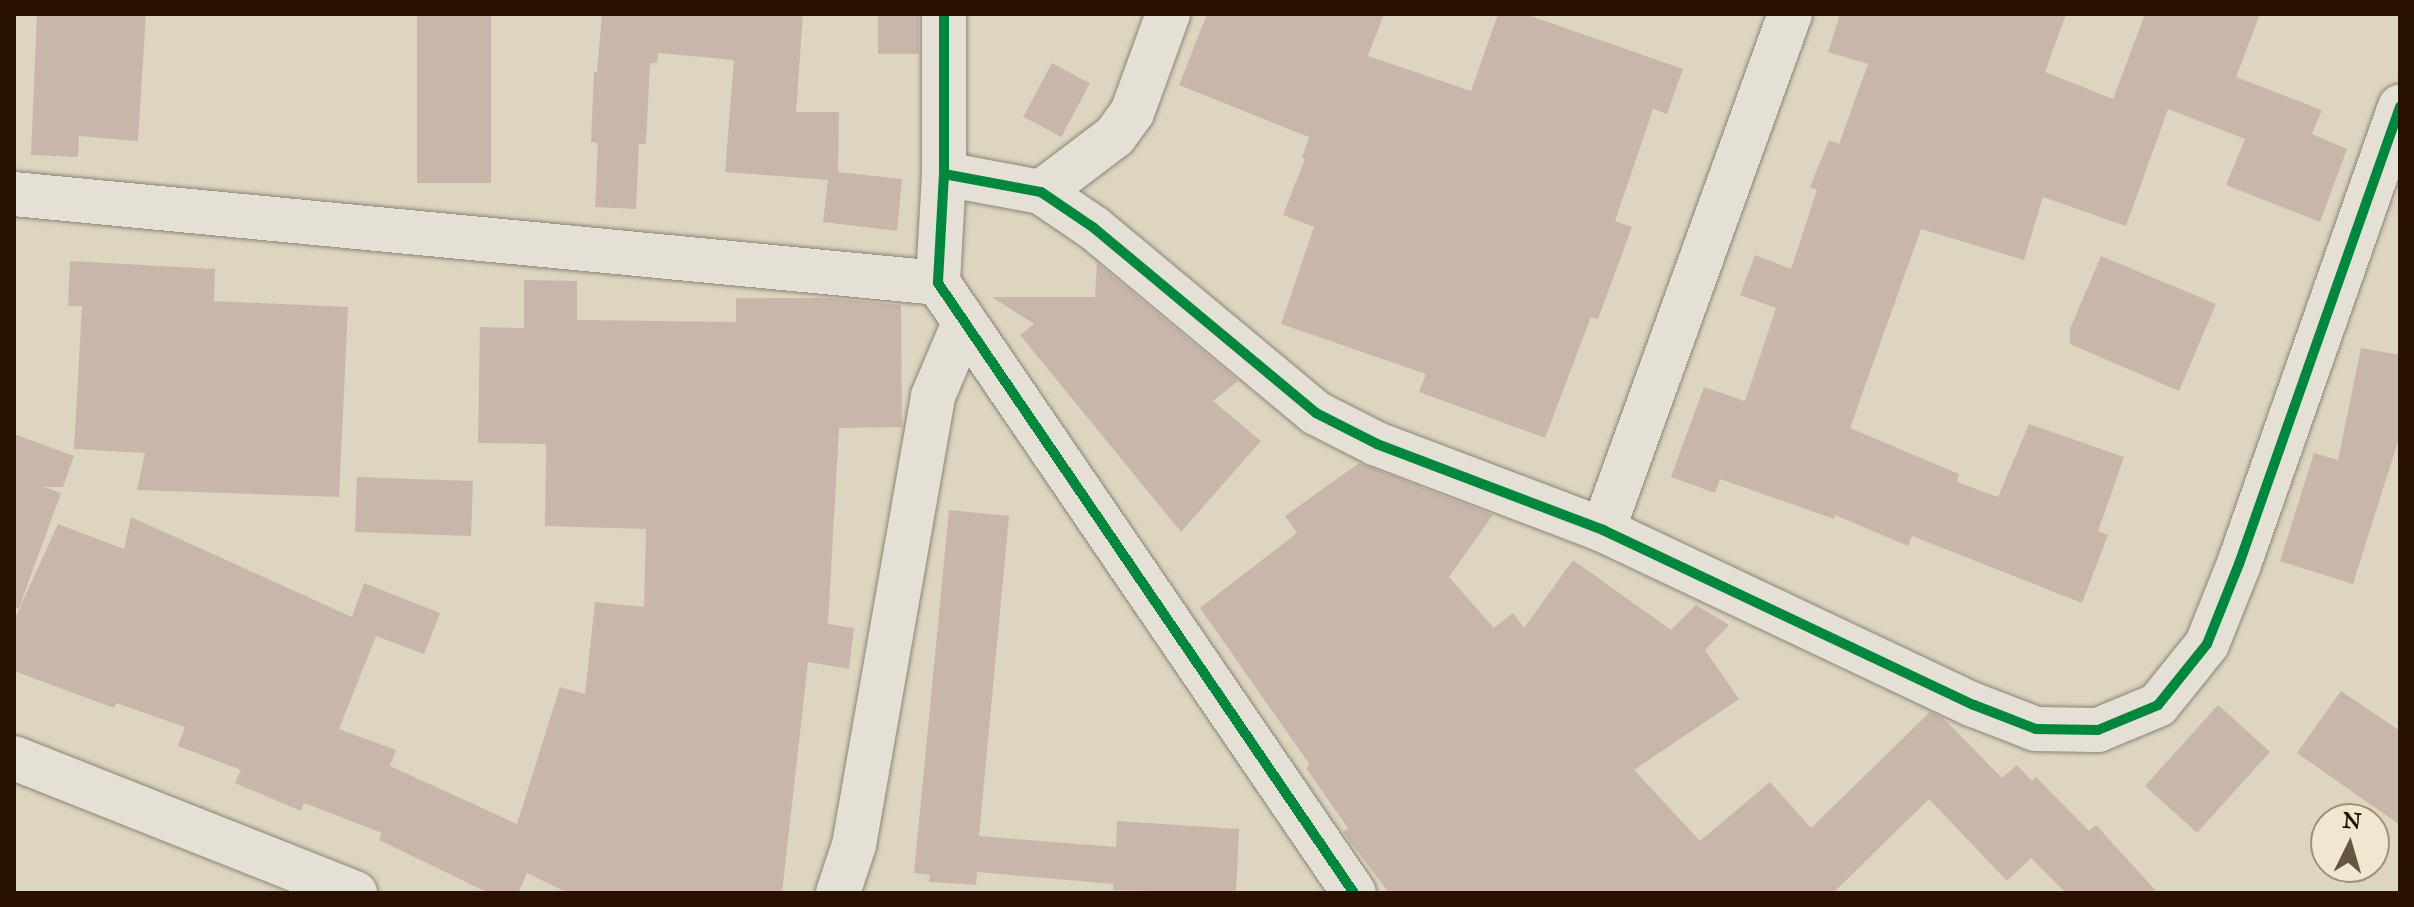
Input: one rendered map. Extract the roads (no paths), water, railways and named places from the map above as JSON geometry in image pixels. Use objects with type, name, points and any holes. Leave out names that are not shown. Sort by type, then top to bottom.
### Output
[{"type":"street","points":[[944,14],[944,174],[938,283],[1354,893]]},
{"type":"street","points":[[1041,192],[1115,136],[1132,113],[1168,14]]},
{"type":"street","points":[[1603,530],[1790,14]]},
{"type":"street","points":[[944,174],[1041,192],[1094,228],[1316,413],[1377,444],[1603,530],[1974,705],[2036,729],[2098,730],[2158,705],[2207,644],[2239,564],[2400,106]]},
{"type":"street","points":[[14,194],[938,283]]},
{"type":"street","points":[[838,893],[854,845],[933,396],[964,323]]},
{"type":"street","points":[[14,758],[355,893]]}]
